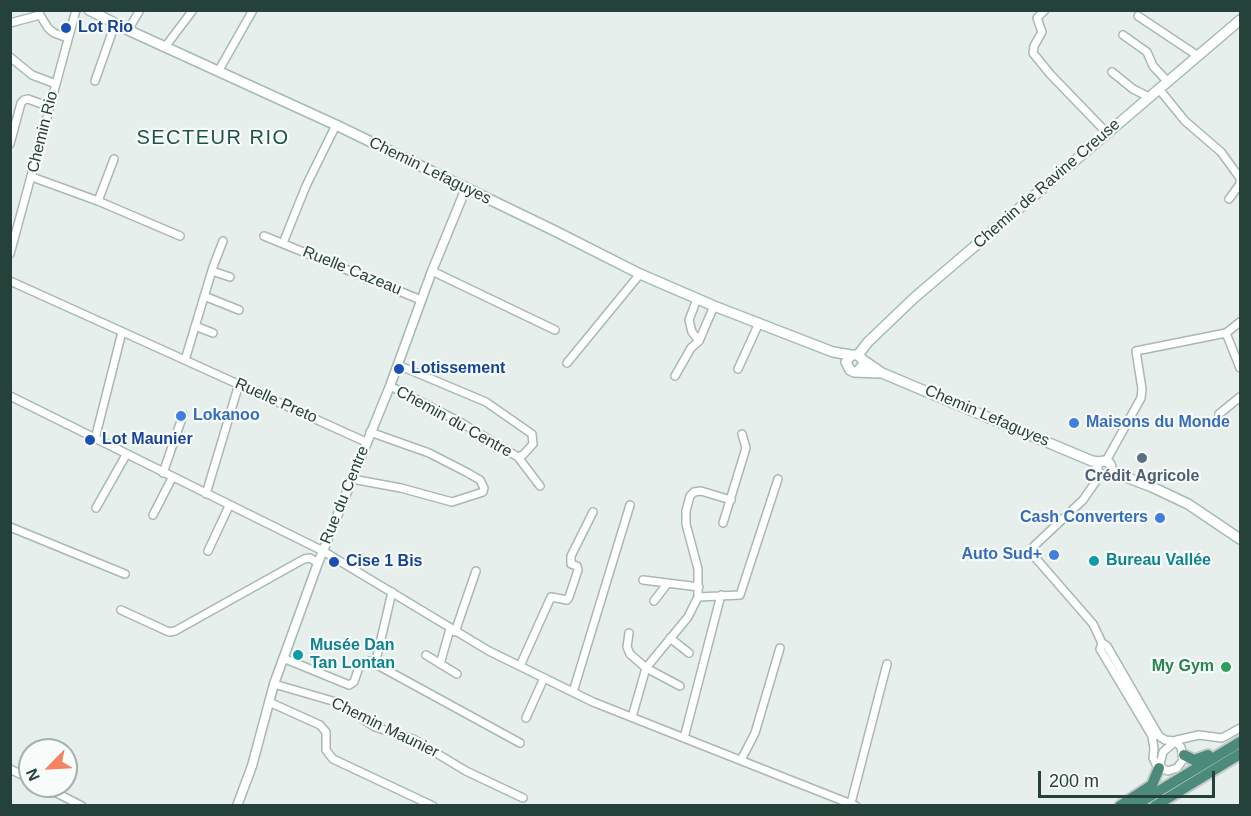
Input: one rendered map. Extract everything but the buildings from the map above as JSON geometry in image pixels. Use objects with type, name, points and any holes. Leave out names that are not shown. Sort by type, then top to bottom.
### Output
[{"type":"highway","points":[[1184,755],[1190,759],[1201,759],[1240,741]]},
{"type":"highway","points":[[1134,806],[1240,741]]},
{"type":"highway","points":[[1155,806],[1240,754]]},
{"type":"highway","points":[[1155,806],[1240,764]]},
{"type":"highway","points":[[1120,806],[1152,785],[1159,768]]},
{"type":"main road","name":"Chemin Lefaguyes","points":[[89,10],[336,125],[640,274],[714,306],[833,352],[858,356],[882,373],[1152,487],[1188,504],[1240,539]]},
{"type":"main road","name":"Chemin de Ravine Creuse","points":[[858,356],[868,342],[914,298],[1240,20]]},
{"type":"main road","name":"Chemin Lefaguyes","points":[[833,352],[854,372],[882,373]]},
{"type":"main road","points":[[847,367],[846,362],[858,356],[864,364],[858,371]]},
{"type":"street","name":"Chemin Rio","points":[[10,254],[76,10]]},
{"type":"street","points":[[128,30],[140,10]]},
{"type":"street","points":[[165,47],[193,10]]},
{"type":"street","points":[[219,70],[253,10]]},
{"type":"street","points":[[1045,10],[1037,18],[1042,32],[1034,46],[1033,53],[1107,133]]},
{"type":"street","points":[[10,23],[40,13],[48,28],[68,38]]},
{"type":"street","points":[[1138,16],[1198,56]]},
{"type":"street","points":[[95,81],[115,24]]},
{"type":"street","points":[[1123,35],[1147,52],[1153,66],[1167,81]]},
{"type":"street","points":[[10,57],[32,75],[56,84]]},
{"type":"street","points":[[1112,72],[1133,89],[1149,97]]},
{"type":"street","points":[[1159,89],[1185,121],[1221,152],[1240,178],[1240,183],[1229,199]]},
{"type":"street","points":[[10,144],[21,103],[24,100],[28,99],[50,107]]},
{"type":"street","name":"Ruelle Cazeau","points":[[283,243],[306,186],[336,125]]},
{"type":"street","points":[[98,201],[114,159]]},
{"type":"street","points":[[32,177],[98,201],[180,236]]},
{"type":"street","name":"Rue du Centre","points":[[239,805],[283,658],[318,563],[390,386],[432,271],[466,188]]},
{"type":"street","name":"Ruelle Cazeau","points":[[264,236],[421,300]]},
{"type":"street","points":[[185,360],[223,241]]},
{"type":"street","points":[[212,271],[230,277]]},
{"type":"street","points":[[432,271],[555,330]]},
{"type":"street","points":[[567,363],[640,274]]},
{"type":"street","name":"Ruelle Preto","points":[[10,281],[366,442]]},
{"type":"street","points":[[204,296],[239,310]]},
{"type":"street","points":[[697,299],[689,320],[692,332],[699,341]]},
{"type":"street","points":[[675,376],[692,348],[699,341],[714,306]]},
{"type":"street","points":[[1102,643],[1100,649],[1152,736],[1153,758],[1159,768],[1168,771],[1178,768],[1184,755],[1182,747],[1175,741],[1159,736],[1107,646],[1102,643],[1093,624],[1035,558],[1032,550],[1083,500],[1111,449],[1139,406],[1142,389],[1136,351],[1226,333],[1240,322]]},
{"type":"street","points":[[738,369],[759,323]]},
{"type":"street","points":[[195,326],[213,333]]},
{"type":"street","points":[[95,439],[122,332]]},
{"type":"street","points":[[1226,333],[1240,368]]},
{"type":"street","name":"Chemin du Centre","points":[[398,364],[486,402],[532,434],[533,444],[518,457]]},
{"type":"street","points":[[206,494],[239,384]]},
{"type":"street","name":"Chemin du Centre","points":[[390,386],[518,457],[540,486]]},
{"type":"street","points":[[10,396],[323,551],[453,630],[544,678],[632,717],[853,804],[887,664]]},
{"type":"street","points":[[1219,414],[1240,397]]},
{"type":"street","points":[[163,473],[183,415]]},
{"type":"street","points":[[352,478],[452,502],[483,492],[484,488],[480,480],[468,472],[429,453],[370,432]]},
{"type":"street","points":[[723,523],[746,448],[742,434]]},
{"type":"street","points":[[96,508],[126,455]]},
{"type":"street","points":[[153,514],[172,478]]},
{"type":"street","points":[[698,597],[740,595],[778,479]]},
{"type":"street","points":[[632,717],[646,668],[688,617],[698,597],[698,568],[686,524],[690,496],[694,492],[701,491],[731,500]]},
{"type":"street","points":[[573,692],[630,505]]},
{"type":"street","points":[[208,551],[229,506]]},
{"type":"street","points":[[520,666],[551,597],[567,600],[569,597],[578,570],[577,566],[571,564],[571,556],[593,512]]},
{"type":"street","points":[[10,526],[125,574]]},
{"type":"street","points":[[121,610],[169,632],[175,631],[304,559],[310,558],[318,563]]},
{"type":"street","points":[[440,664],[476,572]]},
{"type":"street","points":[[643,580],[699,587]]},
{"type":"street","points":[[654,601],[667,584]]},
{"type":"street","points":[[377,656],[392,592]]},
{"type":"street","points":[[684,738],[721,595]]},
{"type":"street","points":[[629,633],[628,651],[646,668],[680,686]]},
{"type":"street","points":[[670,638],[689,652]]},
{"type":"street","points":[[741,760],[755,733],[780,648]]},
{"type":"street","points":[[426,655],[457,674]]},
{"type":"street","points":[[283,658],[350,685],[354,682],[359,667],[370,661],[520,744]]},
{"type":"street","points":[[526,718],[544,678]]},
{"type":"street","name":"Chemin Maunier","points":[[274,684],[336,702],[375,726],[413,739],[466,771],[524,798]]},
{"type":"street","points":[[269,702],[321,725],[326,732],[326,750],[333,759],[433,806]]},
{"type":"street","points":[[1159,768],[1163,752],[1175,741],[1187,736],[1199,735],[1222,738],[1240,728]]},
{"type":"street","points":[[1154,749],[1166,740]]},
{"type":"street","points":[[831,806],[833,796]]},
{"type":"street","points":[[67,798],[82,806]]},
{"type":"place","name":"Lot Rio","points":[[66,28]]},
{"type":"place","name":"Lotissement","points":[[399,369]]},
{"type":"place","name":"Lokanoo","points":[[181,416]]},
{"type":"place","name":"Maisons du Monde","points":[[1074,423]]},
{"type":"place","name":"Lot Maunier","points":[[90,440]]},
{"type":"place","name":"Crédit Agricole","points":[[1142,458]]},
{"type":"place","name":"Cash Converters","points":[[1160,518]]},
{"type":"place","name":"Auto Sud+","points":[[1054,555]]},
{"type":"place","name":"Bureau Vallée","points":[[1094,561]]},
{"type":"place","name":"Cise 1 Bis","points":[[334,562]]},
{"type":"place","name":"Musée Dan Tan Lontan","points":[[298,655]]},
{"type":"place","name":"My Gym","points":[[1226,667]]},
{"type":"district","name":"SECTEUR RIO","points":[[213,138]]}]
